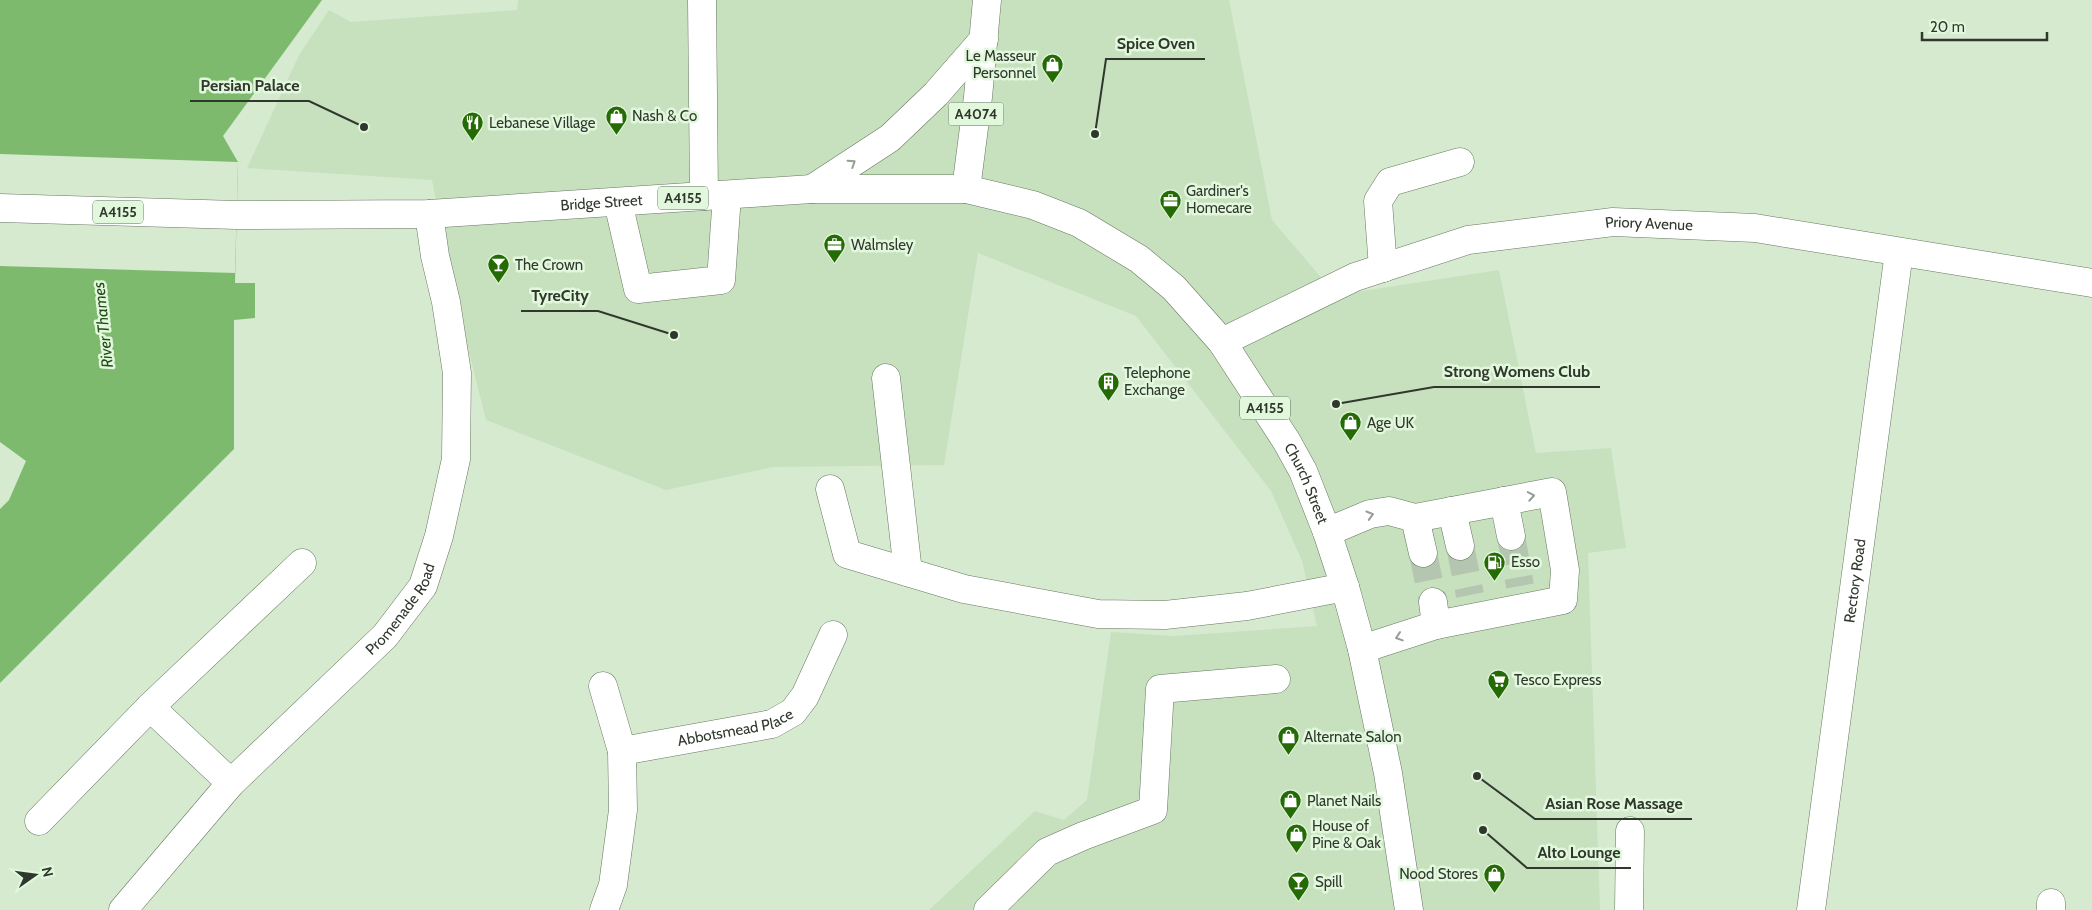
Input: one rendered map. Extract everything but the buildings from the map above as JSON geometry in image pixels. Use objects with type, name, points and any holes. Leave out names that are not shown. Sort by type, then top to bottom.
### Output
[{"type":"street","name":"A4074","points":[[966,189],[987,0]]},
{"type":"street","points":[[618,202],[638,289],[720,280],[702,1]]},
{"type":"street","points":[[812,190],[890,138],[936,94],[984,39]]},
{"type":"street","points":[[1383,268],[1378,201],[1390,182],[1460,162]]},
{"type":"street","name":"Bridge Street","points":[[0,208],[237,216],[428,214],[812,190],[966,189]]},
{"type":"street","name":"Church Street","points":[[966,189],[1033,205],[1079,223],[1132,254],[1174,288],[1222,342],[1287,442],[1303,471],[1327,532],[1362,649],[1388,774],[1410,910]]},
{"type":"street","name":"Promenade Road","points":[[123,910],[231,783],[385,636],[423,586],[439,536],[456,459],[458,373],[428,214]]},
{"type":"street","name":"Priory Avenue","points":[[1222,342],[1355,277],[1468,240],[1613,222],[1755,228],[2092,283]]},
{"type":"street","name":"Rectory Road","points":[[1811,910],[1899,252]]},
{"type":"street","points":[[886,378],[908,572]]},
{"type":"street","points":[[830,489],[847,554],[964,589],[1098,614],[1166,615],[1247,606],[1345,587]]},
{"type":"street","points":[[1327,532],[1370,514],[1389,511],[1415,518],[1552,492],[1565,570],[1563,600],[1523,597],[1435,614],[1362,649]]},
{"type":"street","points":[[1504,501],[1511,536]]},
{"type":"street","points":[[1452,511],[1460,546]]},
{"type":"street","points":[[1415,518],[1423,553]]},
{"type":"street","points":[[39,821],[150,707],[302,563]]},
{"type":"street","name":"Abbotsmead Place","points":[[622,751],[772,724],[793,712],[805,696],[833,635]]},
{"type":"street","points":[[988,910],[1048,852],[1083,836],[1153,810],[1160,689],[1276,679]]},
{"type":"street","points":[[602,686],[622,751],[623,810],[613,885],[604,910]]},
{"type":"street","points":[[150,707],[231,783]]},
{"type":"street","points":[[1629,910],[1630,831]]},
{"type":"shaded area","points":[[518,0],[1229,0],[1272,220],[1336,295],[1499,270],[1536,453],[1611,448],[1626,548],[1588,553],[1600,910],[929,910],[1035,811],[1064,820],[1087,800],[1111,632],[1174,636],[1317,626],[1302,561],[1271,491],[1136,316],[978,253],[944,465],[773,467],[666,490],[486,420],[451,280],[432,180],[247,168],[299,55],[329,10],[351,22],[517,10]]},
{"type":"water","name":"River Thames","points":[[0,0],[322,0],[223,136],[238,162],[235,283],[255,283],[255,318],[234,320],[234,449],[0,683],[0,509],[9,500],[26,461],[0,442]]},
{"type":"pier","points":[[0,154],[238,162],[235,273],[0,266]]},
{"type":"tunnel","points":[[1511,536],[1520,586]]},
{"type":"tunnel","points":[[1460,546],[1470,595]]},
{"type":"tunnel","points":[[1423,553],[1433,602]]},
{"type":"place","name":"Le Masseur Personnel","points":[[1052,84]]},
{"type":"place","name":"Persian Palace","points":[[364,127]]},
{"type":"place","name":"Spice Oven","points":[[1095,134]]},
{"type":"place","name":"Nash & Co","points":[[616,135]]},
{"type":"place","name":"Lebanese Village","points":[[473,142]]},
{"type":"place","name":"Gardiner's Homecare","points":[[1170,219]]},
{"type":"place","name":"Walmsley","points":[[835,264]]},
{"type":"place","name":"The Crown","points":[[499,284]]},
{"type":"place","name":"TyreCity","points":[[674,335]]},
{"type":"place","name":"Telephone Exchange","points":[[1108,401]]},
{"type":"place","name":"Strong Womens Club","points":[[1336,404]]},
{"type":"place","name":"Age UK","points":[[1351,442]]},
{"type":"place","name":"Esso","points":[[1495,581]]},
{"type":"place","name":"Tesco Express","points":[[1498,699]]},
{"type":"place","name":"Alternate Salon","points":[[1288,756]]},
{"type":"place","name":"Asian Rose Massage","points":[[1477,776]]},
{"type":"place","name":"Planet Nails","points":[[1291,820]]},
{"type":"place","name":"Alto Lounge","points":[[1483,830]]},
{"type":"place","name":"House of Pine & Oak","points":[[1296,854]]},
{"type":"place","name":"Nood Stores","points":[[1494,893]]},
{"type":"place","name":"Spill","points":[[1299,901]]}]
